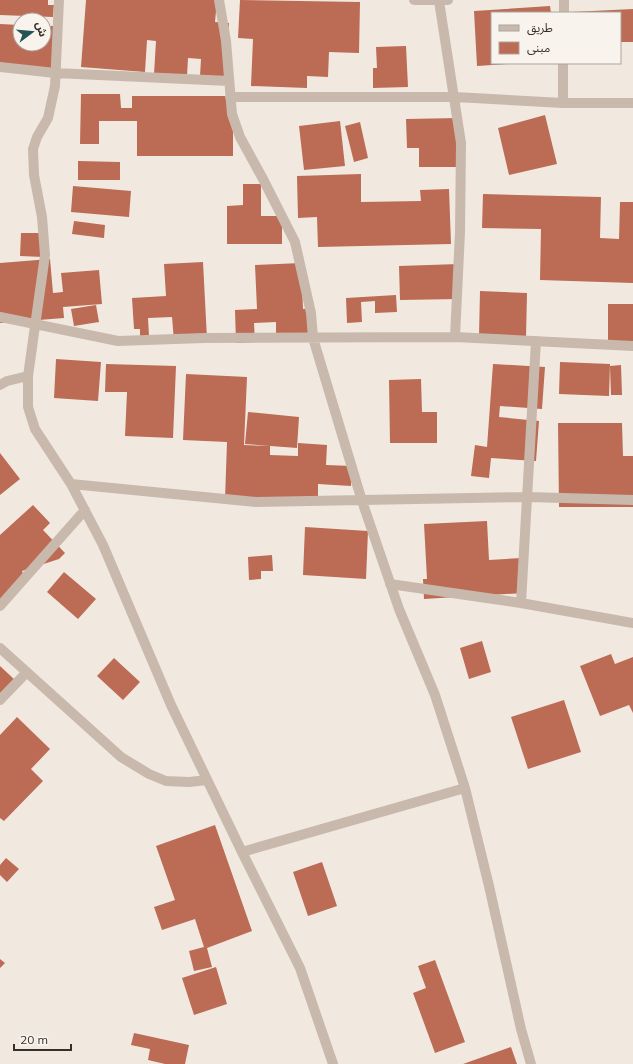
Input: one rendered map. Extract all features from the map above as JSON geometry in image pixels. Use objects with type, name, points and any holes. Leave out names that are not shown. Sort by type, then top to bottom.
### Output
[{"type":"street","points":[[59,0],[55,86],[48,118],[33,149],[34,175],[42,217],[45,255],[28,376],[28,407],[35,429],[71,484],[103,545],[171,705],[300,968],[333,1064]]},
{"type":"street","points":[[219,0],[226,41],[228,81],[232,114],[240,137],[295,242],[311,313],[313,338],[362,500],[399,609],[435,695],[465,788],[521,1029],[531,1064]]},
{"type":"street","points":[[414,0],[444,0],[461,143],[460,232],[455,337]]},
{"type":"street","points":[[564,0],[564,12]]},
{"type":"street","points":[[563,64],[563,103]]},
{"type":"street","points":[[0,67],[55,73],[228,81]]},
{"type":"street","points":[[230,97],[455,97],[563,103],[633,103]]},
{"type":"street","points":[[0,317],[96,338],[118,341],[204,338],[455,337],[633,346]]},
{"type":"street","points":[[521,603],[536,341]]},
{"type":"street","points":[[0,385],[7,381],[28,376]]},
{"type":"street","points":[[71,484],[256,502],[528,498],[633,500]]},
{"type":"street","points":[[0,606],[85,510]]},
{"type":"street","points":[[390,584],[521,603],[633,623]]},
{"type":"street","points":[[0,648],[121,757],[149,774],[166,781],[190,782],[207,780]]},
{"type":"street","points":[[0,700],[27,672]]},
{"type":"street","points":[[242,852],[465,788]]},
{"type":"building","points":[[0,0],[48,0],[48,5],[54,5],[53,17],[52,12],[12,12],[12,15],[0,15]]},
{"type":"building","points":[[86,0],[217,0],[215,22],[229,23],[225,78],[200,76],[201,59],[188,58],[187,76],[154,74],[156,41],[147,40],[145,72],[81,67]]},
{"type":"building","points":[[240,0],[360,2],[359,53],[329,52],[328,77],[307,76],[307,88],[251,86],[253,39],[238,38]]},
{"type":"building","points":[[550,6],[551,12],[491,12],[491,64],[508,64],[477,66],[474,11]]},
{"type":"building","points":[[633,9],[633,42],[621,42],[621,12],[572,12]]},
{"type":"building","points":[[0,24],[12,25],[12,52],[52,52],[52,26],[56,26],[54,72],[0,70]]},
{"type":"building","points":[[406,46],[408,87],[373,88],[373,68],[377,68],[376,47]]},
{"type":"building","points":[[81,94],[120,94],[121,108],[132,108],[132,96],[233,96],[233,156],[137,156],[137,121],[99,121],[99,144],[80,144]]},
{"type":"building","points":[[545,115],[557,164],[509,175],[498,128]]},
{"type":"building","points":[[458,118],[459,167],[419,167],[419,148],[407,148],[406,119]]},
{"type":"building","points":[[340,121],[345,166],[304,170],[299,126]]},
{"type":"building","points":[[360,122],[368,158],[354,162],[345,126]]},
{"type":"building","points":[[78,161],[120,162],[120,180],[78,180]]},
{"type":"building","points":[[361,174],[361,202],[421,201],[420,190],[449,189],[451,244],[318,247],[317,217],[298,218],[297,176]]},
{"type":"building","points":[[243,184],[261,184],[261,216],[282,216],[282,244],[227,244],[227,206],[243,205]]},
{"type":"building","points":[[73,186],[131,191],[129,217],[71,212]]},
{"type":"building","points":[[483,194],[601,197],[600,238],[619,239],[620,202],[633,202],[633,283],[540,280],[541,229],[482,228]]},
{"type":"building","points":[[74,221],[105,225],[104,238],[72,234]]},
{"type":"building","points":[[21,233],[43,233],[43,257],[20,256]]},
{"type":"building","points":[[50,259],[53,293],[63,292],[61,273],[99,270],[102,304],[63,307],[64,318],[0,323],[0,263]]},
{"type":"building","points":[[203,262],[207,339],[174,341],[172,317],[148,318],[149,336],[140,336],[140,329],[134,329],[132,298],[166,296],[164,264]]},
{"type":"building","points":[[301,263],[303,309],[314,308],[315,337],[276,334],[276,322],[254,323],[255,342],[236,343],[235,310],[257,309],[255,265]]},
{"type":"building","points":[[459,264],[459,299],[400,300],[399,266]]},
{"type":"building","points":[[480,291],[527,293],[526,338],[479,336]]},
{"type":"building","points":[[396,295],[397,312],[375,313],[375,301],[361,302],[362,322],[347,323],[346,298]]},
{"type":"building","points":[[608,304],[633,304],[633,343],[608,343]]},
{"type":"building","points":[[96,305],[99,322],[74,326],[71,309]]},
{"type":"building","points":[[56,359],[101,362],[98,401],[54,398]]},
{"type":"building","points":[[560,362],[610,364],[609,396],[559,394]]},
{"type":"building","points":[[106,364],[176,366],[173,438],[125,436],[127,392],[105,392]]},
{"type":"building","points":[[493,364],[545,367],[542,409],[500,406],[499,417],[539,421],[536,461],[491,458],[489,478],[471,476],[475,445],[487,447]]},
{"type":"building","points":[[621,365],[622,395],[611,395],[610,366]]},
{"type":"building","points":[[186,374],[247,377],[244,445],[270,446],[270,455],[298,456],[298,443],[327,445],[326,465],[352,466],[351,486],[318,484],[318,503],[225,499],[227,442],[183,440]]},
{"type":"building","points":[[421,379],[422,412],[437,412],[437,443],[390,443],[389,380]]},
{"type":"building","points":[[248,412],[299,417],[297,448],[245,444]]},
{"type":"building","points":[[558,423],[622,423],[623,456],[633,456],[633,507],[559,507]]},
{"type":"building","points":[[0,453],[20,479],[0,495]]},
{"type":"building","points":[[33,505],[50,523],[43,530],[65,553],[59,559],[22,571],[25,579],[0,601],[0,535]]},
{"type":"building","points":[[487,521],[489,560],[522,558],[524,593],[424,599],[423,579],[427,579],[424,524]]},
{"type":"building","points":[[305,527],[368,531],[366,579],[303,575]]},
{"type":"building","points":[[272,555],[273,571],[261,571],[261,579],[249,580],[248,557]]},
{"type":"building","points":[[64,572],[96,599],[78,619],[47,592]]},
{"type":"building","points":[[482,641],[491,672],[469,679],[460,648]]},
{"type":"building","points":[[611,654],[615,664],[633,657],[633,713],[629,705],[600,716],[580,666]]},
{"type":"building","points":[[114,658],[140,682],[123,700],[97,676]]},
{"type":"building","points":[[0,666],[16,681],[0,698]]},
{"type":"building","points":[[564,700],[581,752],[528,769],[511,717]]},
{"type":"building","points":[[17,717],[50,749],[31,769],[43,781],[4,821],[0,818],[0,735]]},
{"type":"building","points":[[215,825],[252,931],[207,948],[212,967],[194,971],[189,951],[204,947],[195,919],[162,930],[154,907],[175,900],[156,846]]},
{"type":"building","points":[[6,858],[19,869],[7,882],[0,875],[0,865]]},
{"type":"building","points":[[322,862],[337,906],[308,916],[293,872]]},
{"type":"building","points":[[0,959],[5,963],[0,968]]},
{"type":"building","points":[[435,960],[465,1042],[435,1053],[413,993],[426,988],[418,966]]},
{"type":"building","points":[[216,967],[227,1004],[194,1015],[182,978]]},
{"type":"building","points":[[134,1033],[189,1045],[185,1064],[165,1064],[148,1060],[150,1049],[131,1045]]},
{"type":"building","points":[[511,1047],[517,1064],[463,1064]]}]
